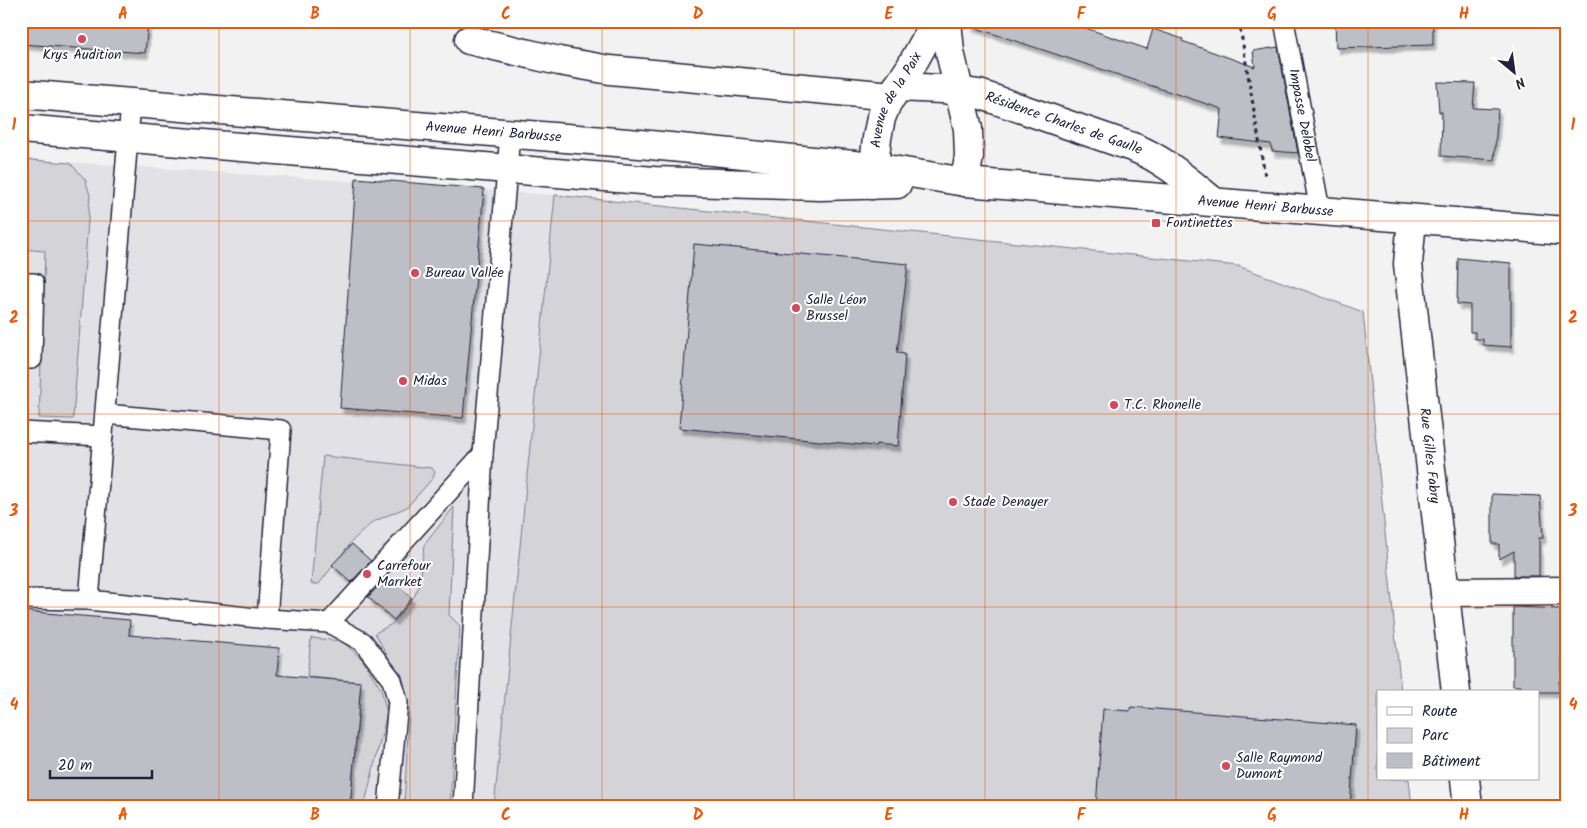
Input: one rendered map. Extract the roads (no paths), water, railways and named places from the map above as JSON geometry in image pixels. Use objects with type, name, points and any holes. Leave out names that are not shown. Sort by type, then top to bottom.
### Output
[{"type":"street","name":"Avenue de la Paix","points":[[873,176],[880,124],[894,91],[910,68],[936,21]]},
{"type":"street","points":[[947,21],[950,52],[966,115],[969,141],[965,182]]},
{"type":"street","name":"Résidence Charles de Gaulle","points":[[470,40],[559,61],[610,70],[894,91],[959,91],[991,98],[1151,154],[1214,202]]},
{"type":"street","name":"Avenue Henri Barbusse","points":[[21,94],[640,144],[873,176],[1270,206],[1566,231]]},
{"type":"street","name":"Avenue Henri Barbusse","points":[[21,129],[654,181],[820,186],[873,176]]},
{"type":"street","name":"Rue Gilles Fabry","points":[[1412,219],[1408,264],[1456,690]]},
{"type":"street","points":[[1445,592],[1566,591]]},
{"type":"street","points":[[1465,780],[1468,807]]},
{"type":"lane","name":"Impasse Delobel","points":[[1284,21],[1320,210]]},
{"type":"lane","points":[[89,600],[131,103]]},
{"type":"lane","points":[[463,807],[483,454],[510,134]]},
{"type":"lane","points":[[21,283],[34,283],[32,359],[21,359]]},
{"type":"lane","points":[[105,414],[280,430],[267,619]]},
{"type":"lane","points":[[21,432],[103,436]]},
{"type":"lane","points":[[329,623],[483,454]]},
{"type":"lane","points":[[21,599],[89,600],[267,619],[329,623],[362,642],[392,680],[398,702],[388,807]]},
{"type":"place","name":"Krys Audition","points":[[82,39]]},
{"type":"place","name":"Fontinettes","points":[[1156,223]]},
{"type":"place","name":"Bureau Vallée","points":[[415,273]]},
{"type":"place","name":"Salle Léon Brussel","points":[[796,308]]},
{"type":"place","name":"Midas","points":[[403,381]]},
{"type":"place","name":"T.C. Rhonelle","points":[[1114,405]]},
{"type":"place","name":"Stade Denayer","points":[[953,502]]},
{"type":"place","name":"Carrefour Marrket","points":[[367,574]]},
{"type":"place","name":"Salle Raymond Dumont","points":[[1226,766]]}]
